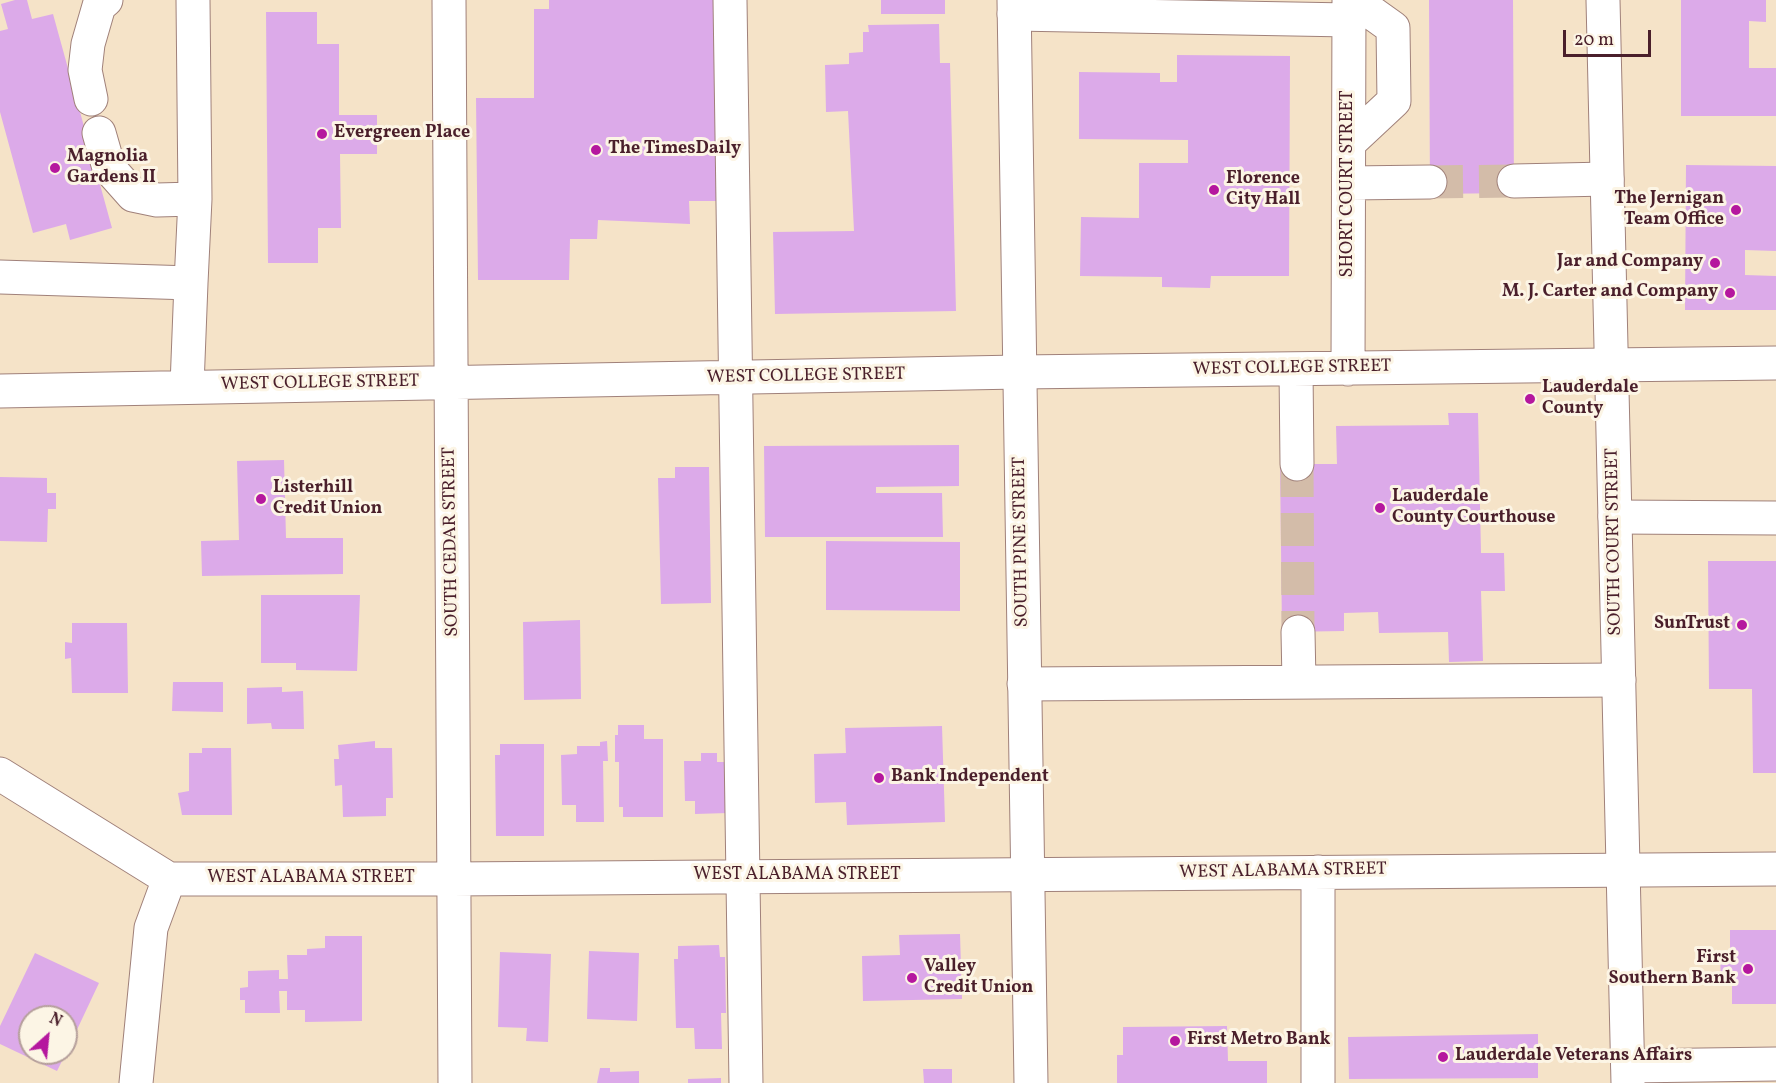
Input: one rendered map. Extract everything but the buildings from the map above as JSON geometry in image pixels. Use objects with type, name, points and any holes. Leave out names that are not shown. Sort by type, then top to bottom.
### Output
[{"type":"street","points":[[91,99],[85,70],[88,44],[99,6],[106,0]]},
{"type":"street","points":[[188,386],[195,199],[193,0]]},
{"type":"street","name":"SOUTH CEDAR STREET","points":[[449,0],[454,733],[452,879],[455,1083]]},
{"type":"street","points":[[730,0],[746,1083]]},
{"type":"street","name":"SOUTH COURT STREET","points":[[1603,0],[1628,1074]]},
{"type":"street","points":[[1014,7],[1351,7],[1393,28],[1394,101],[1349,143]]},
{"type":"street","name":"SOUTH PINE STREET","points":[[1014,7],[1031,1083]]},
{"type":"street","name":"SHORT COURT STREET","points":[[1348,369],[1351,7]]},
{"type":"street","points":[[99,133],[109,168],[133,195],[157,200],[195,199]]},
{"type":"street","points":[[1514,181],[1607,179]]},
{"type":"street","points":[[1348,183],[1430,182]]},
{"type":"street","points":[[0,277],[191,283]]},
{"type":"street","name":"WEST COLLEGE STREET","points":[[0,391],[1019,372],[1776,363]]},
{"type":"street","points":[[1296,369],[1297,464]]},
{"type":"street","points":[[1615,517],[1776,518]]},
{"type":"street","points":[[1298,632],[1299,682]]},
{"type":"street","points":[[1024,684],[1618,680]]},
{"type":"street","points":[[0,774],[169,879],[151,928],[136,1083]]},
{"type":"street","name":"WEST ALABAMA STREET","points":[[169,879],[1776,869]]},
{"type":"street","points":[[1318,872],[1318,1083]]},
{"type":"street","points":[[1628,1074],[1741,1074],[1776,1064]]},
{"type":"tunnel","points":[[1430,182],[1514,181]]},
{"type":"tunnel","points":[[1297,464],[1298,632]]},
{"type":"place","name":"Evergreen Place","points":[[322,134]]},
{"type":"place","name":"The TimesDaily","points":[[596,150]]},
{"type":"place","name":"Magnolia Gardens II","points":[[55,168]]},
{"type":"place","name":"Florence City Hall","points":[[1214,190]]},
{"type":"place","name":"The Jernigan Team Office","points":[[1736,210]]},
{"type":"place","name":"Jar and Company","points":[[1715,263]]},
{"type":"place","name":"M. J. Carter and Company","points":[[1730,293]]},
{"type":"place","name":"Lauderdale County","points":[[1530,399]]},
{"type":"place","name":"Listerhill Credit Union","points":[[261,499]]},
{"type":"place","name":"Lauderdale County Courthouse","points":[[1380,508]]},
{"type":"place","name":"SunTrust","points":[[1742,625]]},
{"type":"place","name":"Bank Independent","points":[[879,778]]},
{"type":"place","name":"First Southern Bank","points":[[1748,969]]},
{"type":"place","name":"Valley Credit Union","points":[[912,978]]},
{"type":"place","name":"First Metro Bank","points":[[1175,1041]]},
{"type":"place","name":"Lauderdale Veterans Affairs","points":[[1443,1057]]}]
